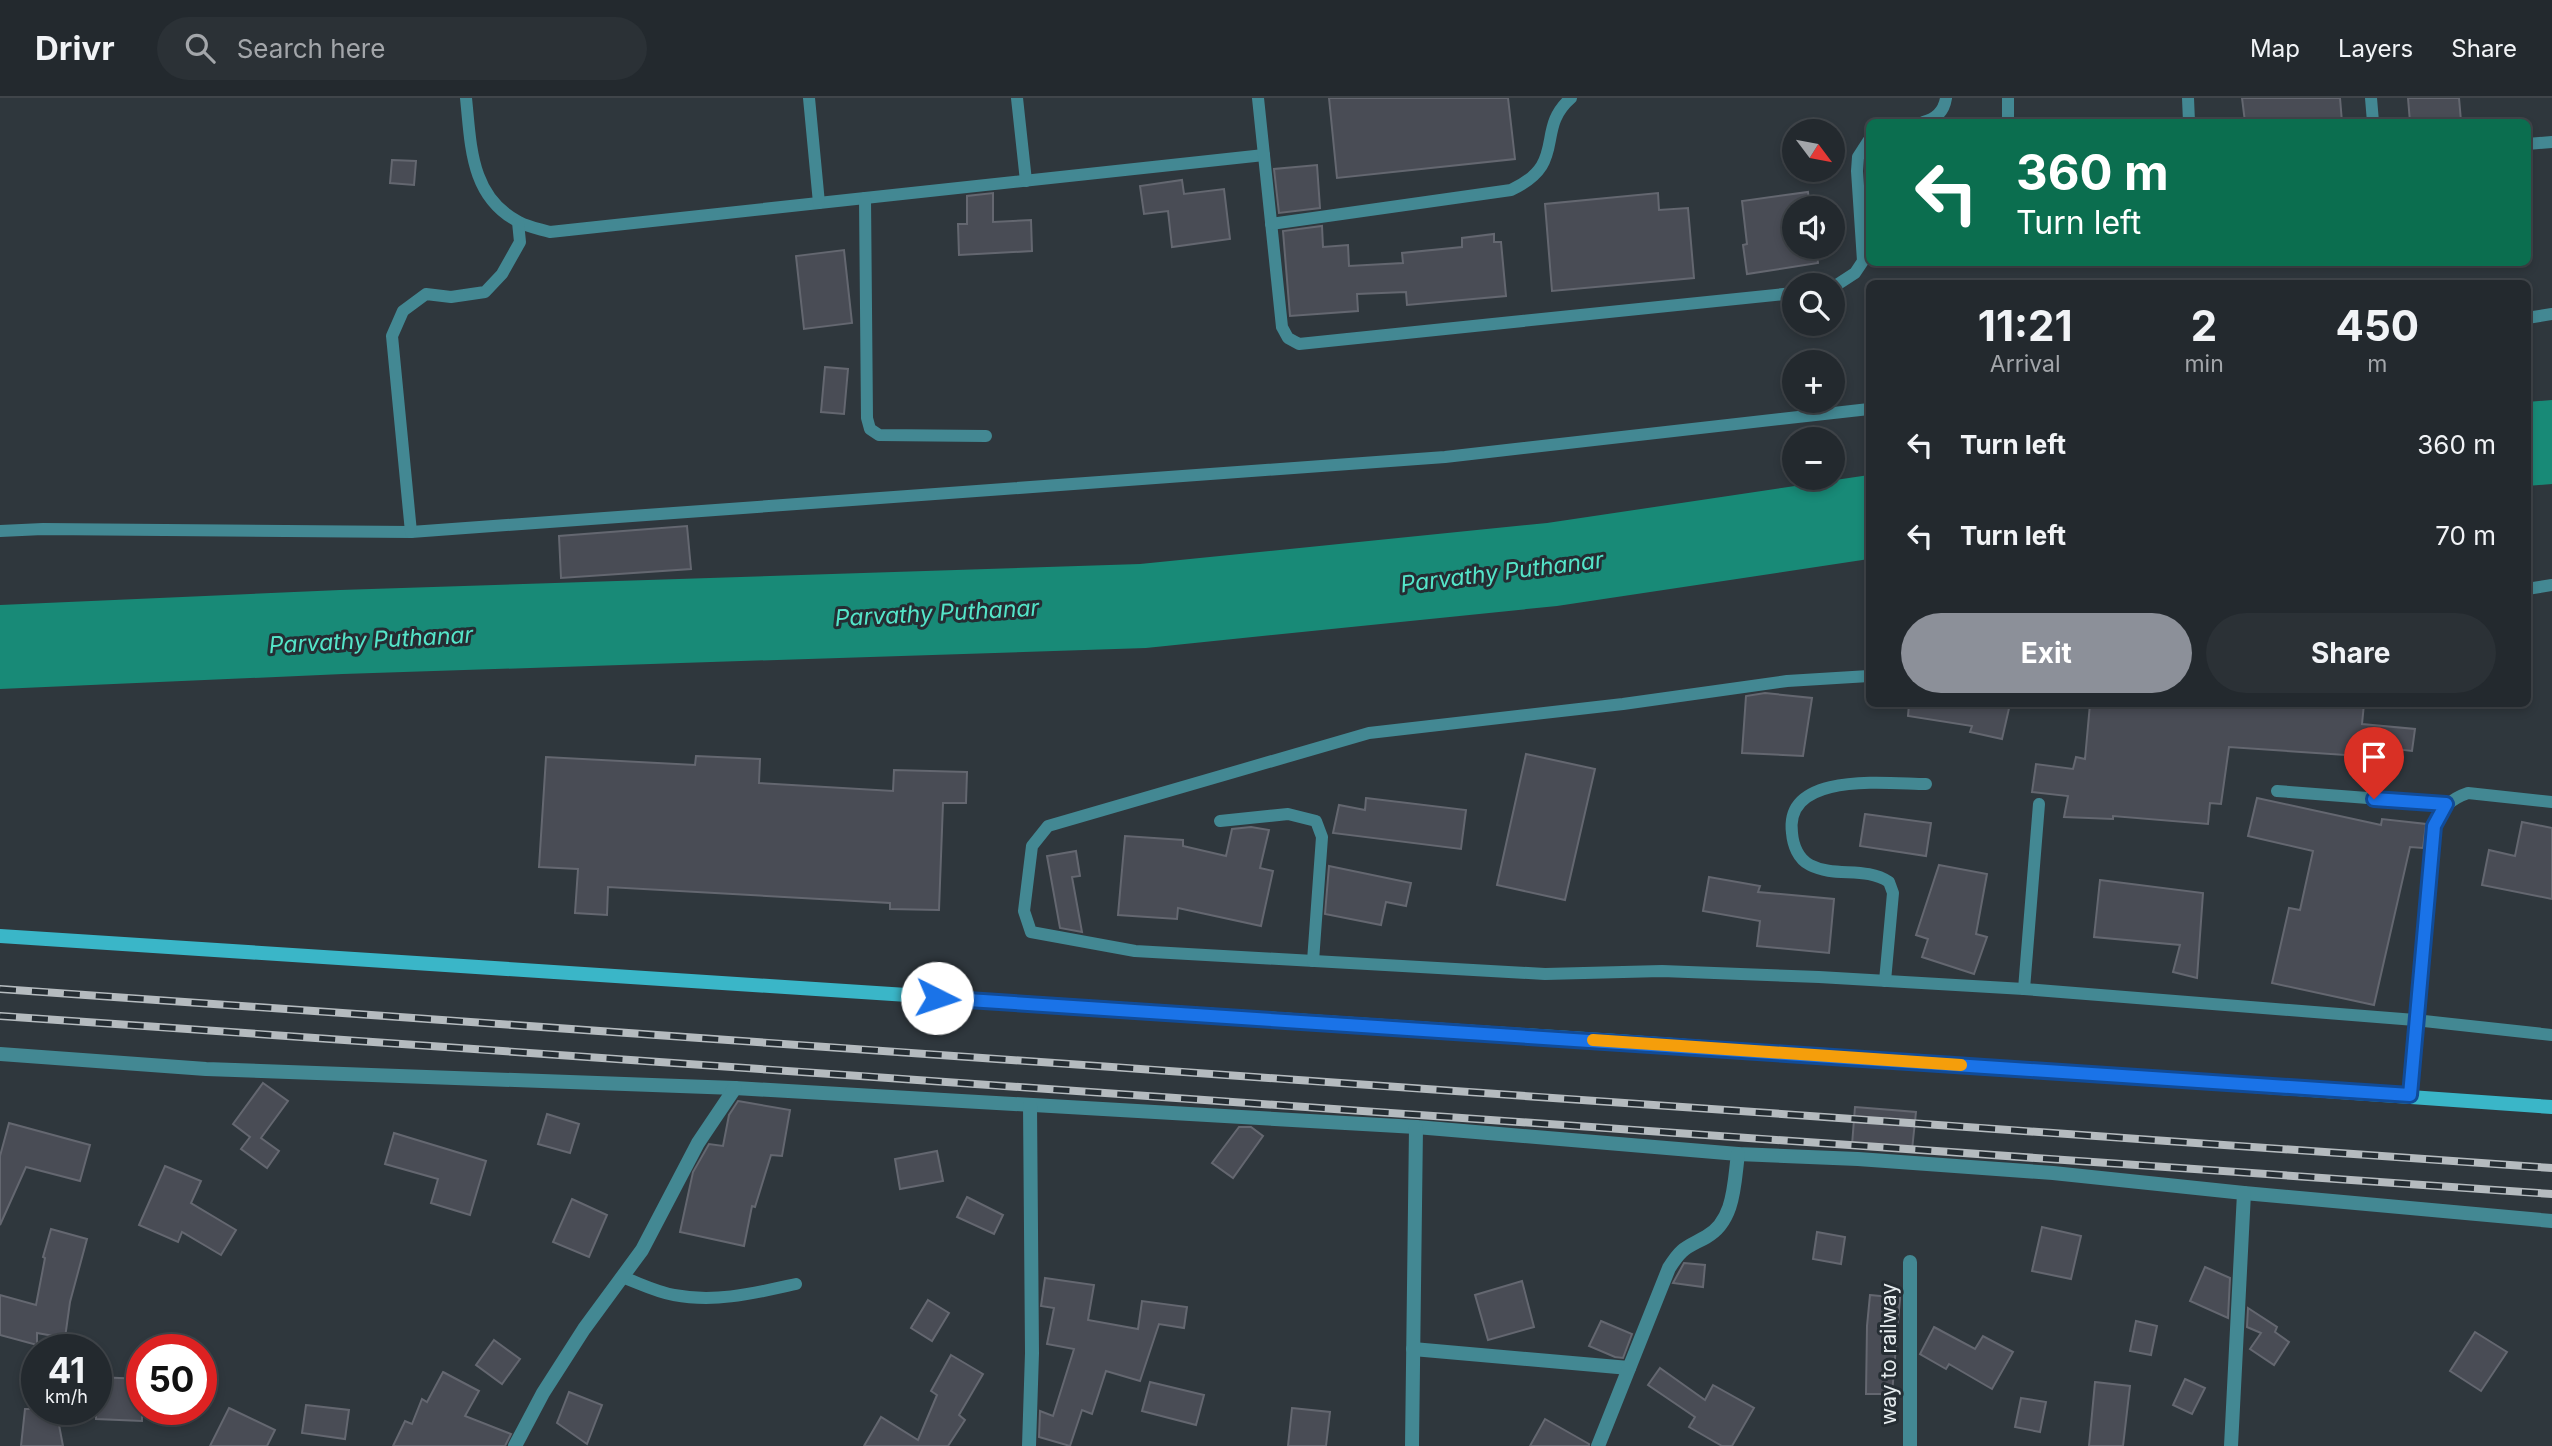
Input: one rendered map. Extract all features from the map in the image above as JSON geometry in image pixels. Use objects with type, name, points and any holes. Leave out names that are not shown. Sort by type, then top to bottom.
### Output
[{"type":"main road","points":[[0,936],[2410,1095],[2552,1107]]},
{"type":"street","points":[[0,1054],[206,1069],[734,1088],[1416,1127],[1738,1154],[2053,1172],[2244,1193],[2552,1221]]},
{"type":"street","points":[[515,1446],[570,1350],[642,1250],[698,1143],[734,1088]]},
{"type":"street","points":[[1029,1446],[1032,1353],[1030,1105]]},
{"type":"street","points":[[1412,1446],[1416,1127]]},
{"type":"street","points":[[1598,1446],[1673,1261],[1689,1244],[1707,1236],[1719,1226],[1728,1211],[1732,1201],[1738,1154]]},
{"type":"street","points":[[2231,1446],[2244,1193]]},
{"type":"street","name":"way to railway","points":[[1910,1262],[1910,1446]]},
{"type":"street","points":[[1413,1349],[1629,1368]]},
{"type":"lane","points":[[467,98],[475,172],[491,200],[518,222],[550,232],[1264,155]]},
{"type":"lane","points":[[809,98],[819,203]]},
{"type":"lane","points":[[1017,98],[1026,181]]},
{"type":"lane","points":[[1258,98],[1282,327],[1288,338],[1299,344],[1782,294]]},
{"type":"lane","points":[[1271,224],[1511,190],[1538,173],[1549,150],[1551,131],[1557,114],[1570,98]]},
{"type":"lane","points":[[1933,119],[1942,111],[1946,98]]},
{"type":"lane","points":[[2008,98],[2008,119]]},
{"type":"lane","points":[[2188,98],[2189,119]]},
{"type":"lane","points":[[2371,98],[2373,119]]},
{"type":"lane","points":[[2531,144],[2552,142]]},
{"type":"lane","points":[[1845,280],[1856,273],[1863,261],[1857,171],[1858,157],[1866,145]]},
{"type":"lane","points":[[865,198],[867,418],[870,429],[879,435],[986,436]]},
{"type":"lane","points":[[411,532],[392,336],[403,311],[426,294],[451,298],[485,292],[502,274],[520,242],[518,222]]},
{"type":"lane","points":[[2531,317],[2552,314]]},
{"type":"lane","points":[[0,531],[57,529],[411,532],[1444,457],[1866,409]]},
{"type":"lane","points":[[2531,588],[2552,585]]},
{"type":"lane","points":[[1866,676],[1787,681],[1623,704],[1369,733],[1048,826],[1032,846],[1024,911],[1031,932],[1135,951],[1545,974],[1662,971],[2024,989],[2416,1020],[2552,1035]]},
{"type":"lane","points":[[1885,981],[1893,893],[1889,882],[1868,873],[1836,872],[1810,865],[1793,845],[1791,829],[1795,812],[1801,802],[1814,791],[1829,786],[1869,783],[1926,784]]},
{"type":"lane","points":[[2277,791],[2446,804]]},
{"type":"lane","points":[[2410,1095],[2434,826],[2446,804],[2469,793],[2552,802]]},
{"type":"lane","points":[[2024,989],[2039,804]]},
{"type":"lane","points":[[1220,821],[1288,814],[1316,821],[1322,837],[1312,961]]},
{"type":"lane","points":[[622,1277],[671,1295],[704,1299],[737,1297],[796,1284]]},
{"type":"water","points":[[2552,400],[2552,484],[2531,486],[2531,402]]},
{"type":"water","name":"Parvathy Puthanar","points":[[1866,475],[1866,559],[1557,606],[1146,648],[343,674],[0,689],[0,605],[340,590],[1140,564],[1547,523],[1782,488],[1845,490],[1845,479]]},
{"type":"building","points":[[1329,98],[1508,98],[1515,159],[1337,178]]},
{"type":"building","points":[[2242,98],[2340,98],[2342,119],[2245,119]]},
{"type":"building","points":[[2408,98],[2459,98],[2461,119],[2410,119]]},
{"type":"building","points":[[392,160],[416,161],[414,185],[390,183]]},
{"type":"building","points":[[1317,165],[1320,208],[1279,213],[1274,169]]},
{"type":"building","points":[[1182,180],[1184,194],[1224,189],[1230,239],[1172,247],[1168,211],[1144,214],[1140,186]]},
{"type":"building","points":[[1808,192],[1808,196],[1782,196],[1782,259],[1818,259],[1818,263],[1747,274],[1742,201]]},
{"type":"building","points":[[993,193],[993,222],[1031,220],[1032,251],[959,255],[958,224],[967,224],[967,196]]},
{"type":"building","points":[[1658,193],[1659,210],[1688,208],[1694,278],[1552,291],[1545,204]]},
{"type":"building","points":[[1322,226],[1323,247],[1348,245],[1349,266],[1403,263],[1402,253],[1462,247],[1462,238],[1494,234],[1494,242],[1501,242],[1506,296],[1407,305],[1406,292],[1357,294],[1358,311],[1290,316],[1283,231]]},
{"type":"building","points":[[844,250],[852,323],[804,329],[796,256]]},
{"type":"building","points":[[825,367],[848,369],[844,414],[821,412]]},
{"type":"building","points":[[687,526],[691,569],[561,578],[559,536]]},
{"type":"building","points":[[1765,693],[1812,698],[1803,756],[1742,753],[1746,696]]},
{"type":"building","points":[[1909,707],[2009,707],[2002,739],[1970,732],[1972,726],[1908,716]]},
{"type":"building","points":[[2090,707],[2364,707],[2362,724],[2415,729],[2412,751],[2361,745],[2360,756],[2229,747],[2221,804],[2210,803],[2208,824],[2113,816],[2113,819],[2064,817],[2068,796],[2032,792],[2036,764],[2073,769],[2076,757],[2085,759]]},
{"type":"building","points":[[1526,754],[1595,769],[1565,900],[1497,885]]},
{"type":"building","points":[[696,756],[760,759],[759,783],[893,791],[894,770],[967,772],[966,803],[943,803],[939,910],[890,909],[890,903],[608,887],[607,915],[575,913],[578,869],[539,867],[546,757],[695,765]]},
{"type":"building","points":[[1366,798],[1466,810],[1461,849],[1333,833],[1339,805],[1365,810]]},
{"type":"building","points":[[2257,798],[2381,825],[2382,819],[2426,824],[2423,848],[2410,847],[2374,1005],[2272,983],[2289,908],[2300,910],[2313,851],[2248,836]]},
{"type":"building","points":[[1865,814],[1931,823],[1926,856],[1860,846]]},
{"type":"building","points":[[2522,822],[2552,828],[2552,899],[2482,885],[2489,850],[2515,856]]},
{"type":"building","points":[[1251,827],[1269,830],[1260,868],[1273,871],[1261,926],[1178,908],[1177,919],[1118,915],[1125,836],[1183,840],[1183,846],[1226,856],[1232,829]]},
{"type":"building","points":[[1076,851],[1080,876],[1072,877],[1082,932],[1060,928],[1047,856]]},
{"type":"building","points":[[1939,865],[1987,874],[1976,934],[1987,937],[1974,974],[1922,957],[1928,939],[1916,935]]},
{"type":"building","points":[[1329,866],[1411,883],[1406,906],[1386,902],[1381,925],[1325,914]]},
{"type":"building","points":[[1709,877],[1760,886],[1758,892],[1834,899],[1829,953],[1757,946],[1760,921],[1703,911]]},
{"type":"building","points":[[2100,880],[2203,893],[2197,978],[2173,972],[2180,945],[2094,937]]},
{"type":"building","points":[[263,1083],[288,1101],[261,1138],[279,1151],[267,1168],[241,1149],[250,1137],[233,1124]]},
{"type":"building","points":[[738,1101],[790,1110],[782,1156],[771,1155],[755,1207],[752,1206],[744,1246],[680,1232],[693,1172],[709,1144],[723,1146],[729,1115]]},
{"type":"building","points":[[1855,1107],[1916,1112],[1912,1150],[1852,1145]]},
{"type":"building","points":[[547,1114],[579,1124],[570,1153],[538,1144]]},
{"type":"building","points":[[9,1123],[90,1145],[80,1181],[26,1167],[0,1225],[0,1156]]},
{"type":"building","points":[[1239,1127],[1251,1127],[1263,1136],[1233,1178],[1212,1163]]},
{"type":"building","points":[[394,1133],[486,1161],[470,1215],[431,1203],[438,1179],[385,1164]]},
{"type":"building","points":[[937,1151],[943,1181],[900,1189],[895,1159]]},
{"type":"building","points":[[165,1166],[201,1181],[191,1203],[236,1230],[221,1255],[182,1232],[178,1242],[139,1225]]},
{"type":"building","points":[[967,1197],[1003,1215],[994,1234],[957,1217]]},
{"type":"building","points":[[572,1199],[607,1215],[589,1257],[553,1242]]},
{"type":"building","points":[[2042,1227],[2081,1236],[2071,1279],[2032,1271]]},
{"type":"building","points":[[51,1229],[87,1239],[70,1302],[66,1334],[21,1334],[21,1341],[0,1335],[0,1295],[36,1305],[45,1258],[43,1257]]},
{"type":"building","points":[[1817,1232],[1845,1237],[1841,1264],[1813,1259]]},
{"type":"building","points":[[1684,1263],[1705,1265],[1703,1287],[1673,1283]]},
{"type":"building","points":[[2205,1267],[2230,1278],[2228,1318],[2190,1301]]},
{"type":"building","points":[[1045,1278],[1094,1285],[1088,1320],[1138,1329],[1142,1301],[1187,1307],[1184,1328],[1159,1324],[1140,1381],[1106,1371],[1092,1414],[1082,1410],[1070,1446],[1039,1437],[1040,1411],[1053,1416],[1074,1349],[1047,1344],[1054,1308],[1041,1306]]},
{"type":"building","points":[[1522,1281],[1534,1327],[1488,1340],[1475,1295]]},
{"type":"building","points":[[1870,1295],[1900,1298],[1892,1394],[1866,1394]]},
{"type":"building","points":[[928,1300],[949,1313],[932,1341],[911,1328]]},
{"type":"building","points":[[2248,1308],[2277,1327],[2275,1332],[2289,1342],[2274,1365],[2250,1349],[2261,1333],[2247,1327]]},
{"type":"building","points":[[1601,1321],[1632,1334],[1623,1358],[1589,1346]]},
{"type":"building","points":[[2136,1321],[2157,1326],[2151,1355],[2130,1351]]},
{"type":"building","points":[[1934,1327],[1975,1349],[1983,1336],[2013,1352],[1992,1389],[1949,1364],[1946,1369],[1920,1354]]},
{"type":"building","points":[[2475,1332],[2507,1352],[2481,1391],[2450,1371]]},
{"type":"building","points":[[494,1340],[520,1359],[502,1384],[476,1365]]},
{"type":"building","points":[[951,1355],[983,1374],[959,1415],[965,1420],[948,1446],[864,1446],[881,1417],[918,1440],[937,1395],[931,1391]]},
{"type":"building","points":[[1660,1368],[1705,1400],[1713,1385],[1754,1408],[1732,1446],[1722,1446],[1689,1427],[1695,1417],[1648,1385]]},
{"type":"building","points":[[443,1372],[479,1391],[465,1416],[511,1434],[505,1446],[393,1446],[405,1421],[412,1424],[422,1399],[427,1402]]},
{"type":"building","points":[[112,1378],[126,1378],[126,1420],[112,1420]]},
{"type":"building","points":[[2185,1379],[2205,1388],[2192,1414],[2173,1405]]},
{"type":"building","points":[[1150,1382],[1204,1395],[1196,1425],[1142,1411]]},
{"type":"building","points":[[2095,1382],[2130,1386],[2123,1446],[2089,1446]]},
{"type":"building","points":[[569,1392],[602,1405],[587,1444],[557,1423]]},
{"type":"building","points":[[2021,1398],[2046,1402],[2040,1432],[2015,1427]]},
{"type":"building","points":[[306,1405],[349,1410],[345,1439],[302,1433]]},
{"type":"building","points":[[229,1408],[275,1430],[267,1446],[210,1446]]},
{"type":"building","points":[[1292,1408],[1330,1412],[1326,1446],[1288,1446]]},
{"type":"building","points":[[1545,1419],[1589,1444],[1589,1446],[1530,1446]]},
{"type":"building","points":[[23,1425],[59,1425],[63,1446],[21,1446]]},
{"type":"railway","points":[[0,989],[2552,1168]]},
{"type":"railway","points":[[0,1016],[2552,1194]]},
{"type":"slow traffic","points":[[1593,1040],[1961,1065]]},
{"type":"route","points":[[937,998],[2410,1095],[2434,826],[2446,804],[2374,799]]}]
